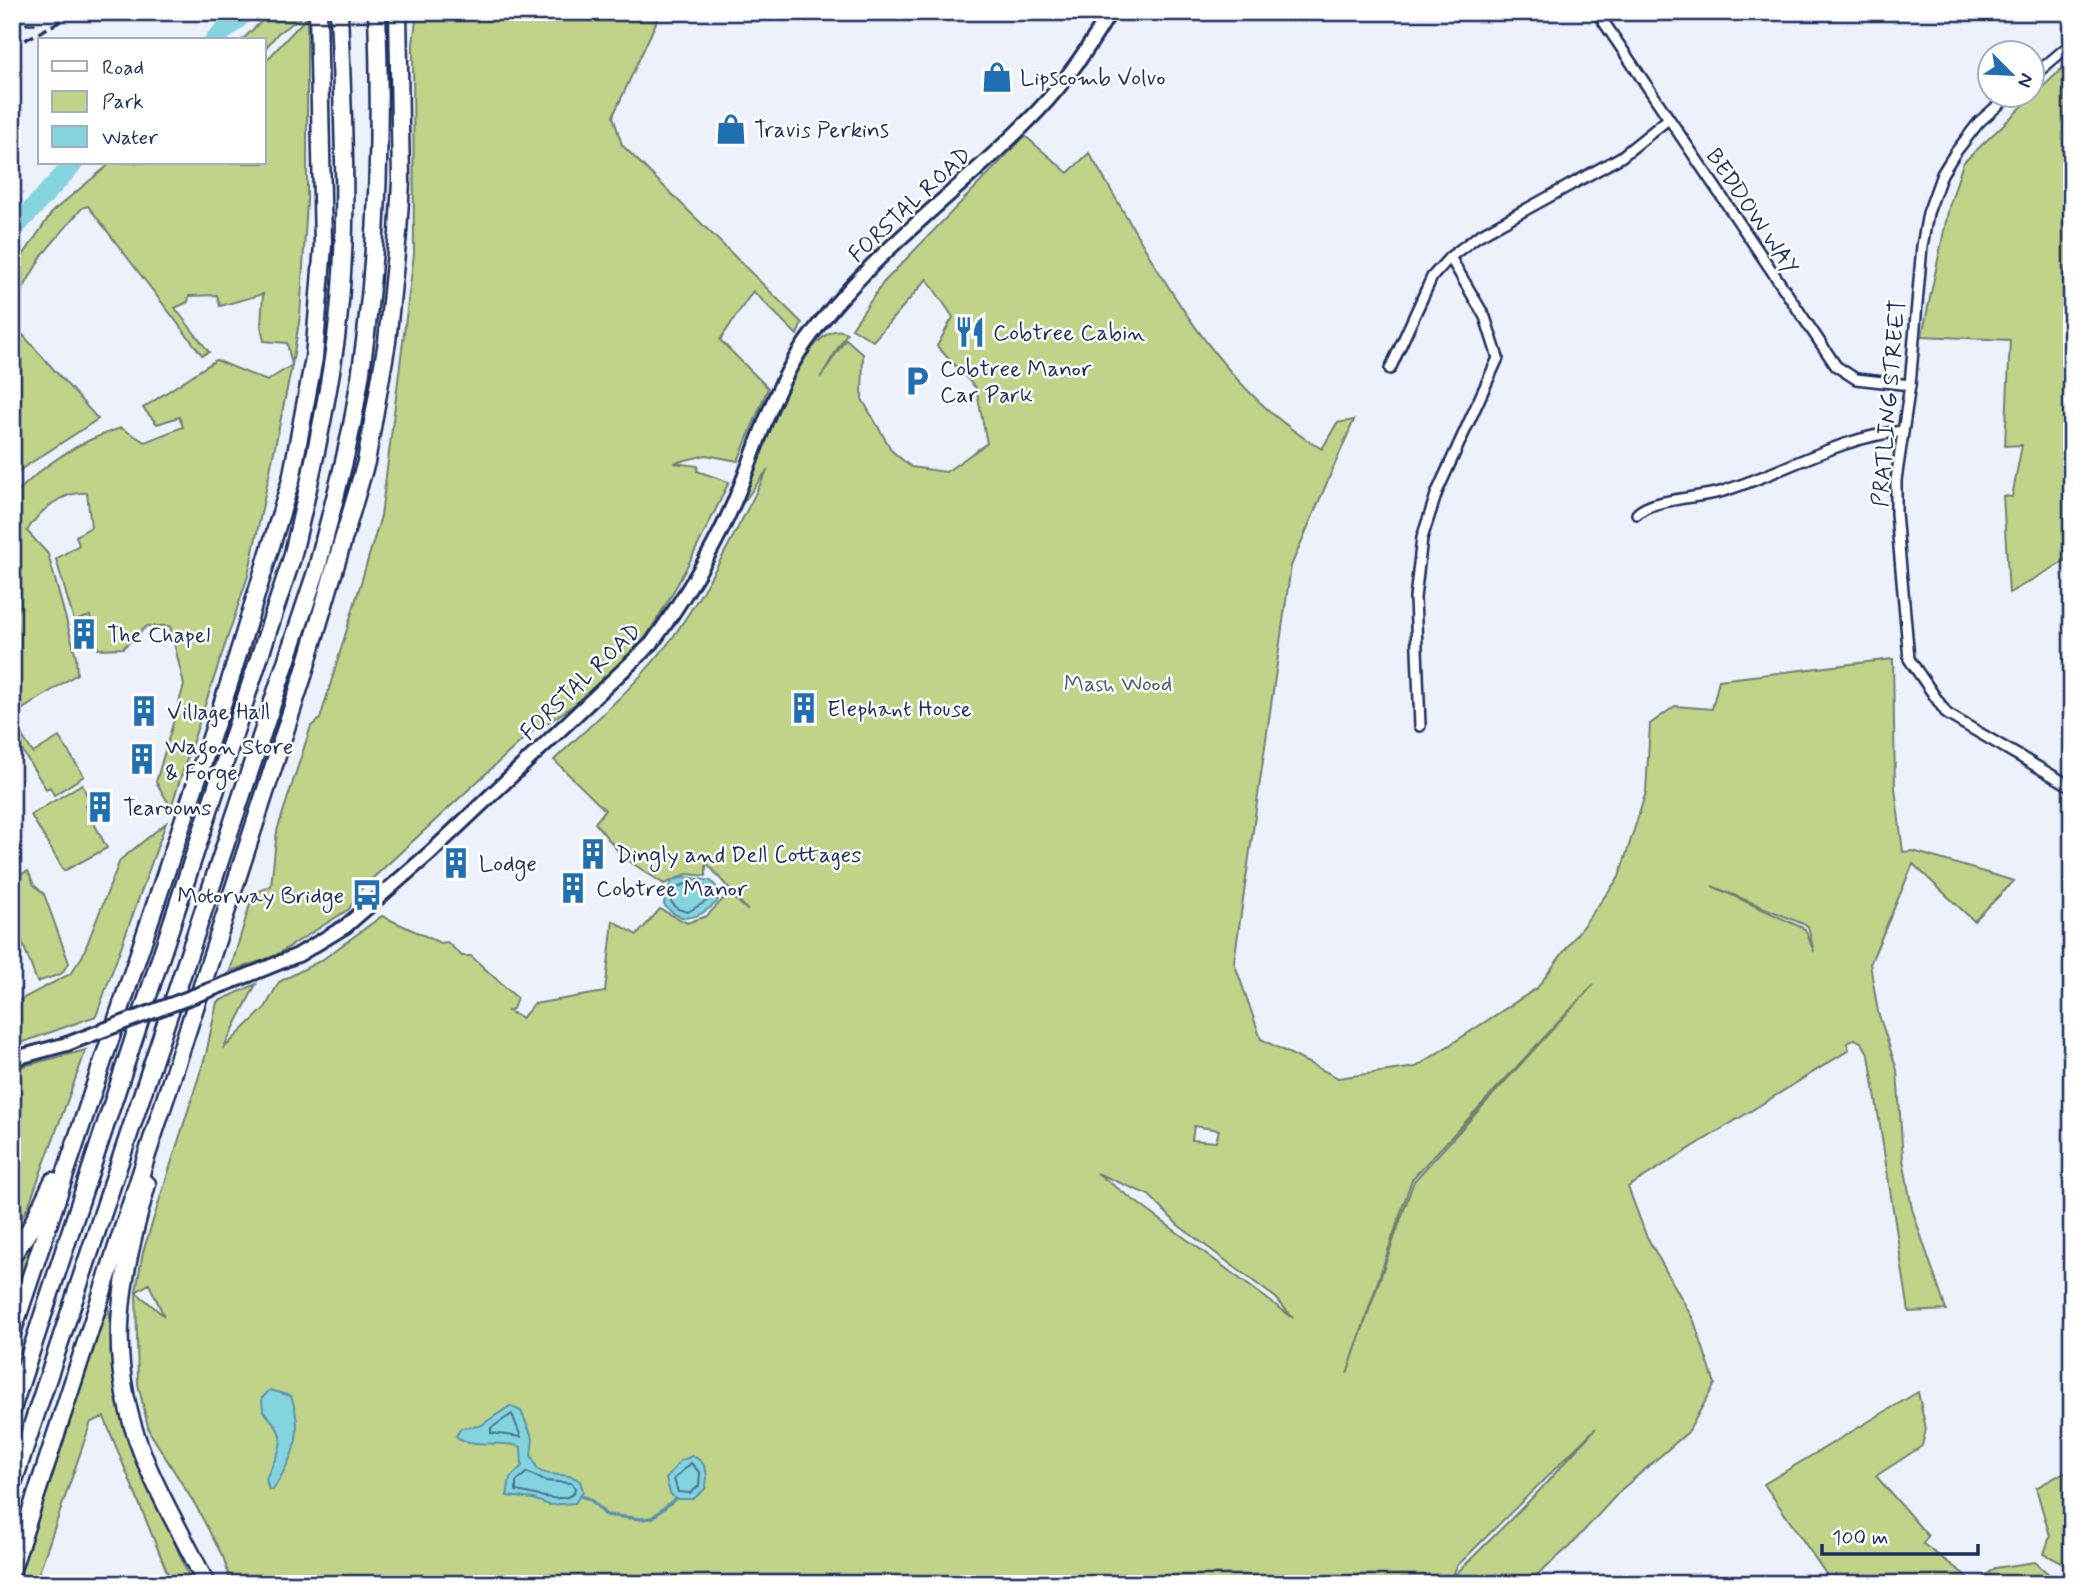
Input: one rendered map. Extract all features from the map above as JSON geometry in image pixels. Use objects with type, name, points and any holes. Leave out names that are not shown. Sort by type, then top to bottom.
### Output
[{"type":"highway","points":[[12,1333],[229,684],[291,480],[314,358],[323,245],[318,12]]},
{"type":"highway","points":[[12,1409],[292,558],[323,425],[337,335],[343,248],[339,12]]},
{"type":"highway","points":[[12,1486],[317,569],[354,416],[373,284],[379,165],[376,12]]},
{"type":"highway","points":[[12,1569],[303,676],[366,462],[393,293],[401,181],[398,12]]},
{"type":"highway","points":[[12,1256],[51,1186],[110,1035]]},
{"type":"highway","points":[[174,1073],[128,1253],[118,1317],[118,1353],[122,1390],[143,1456],[206,1584]]},
{"type":"street","name":"FORSTAL ROAD","points":[[12,1059],[67,1044],[250,975],[298,955],[346,926],[449,836],[652,643],[668,621],[728,516],[767,412],[806,343],[877,261],[1028,122],[1060,84],[1110,12]]},
{"type":"street","name":"BEDDOW WAY","points":[[1597,12],[1667,120],[1836,366],[1856,379],[1910,385]]},
{"type":"street","points":[[2046,65],[2072,43]]},
{"type":"street","name":"PRATLING STREET","points":[[1996,108],[1967,136],[1942,174],[1933,194],[1922,246],[1910,385],[1896,480],[1896,513],[1909,659],[1947,714],[2072,787]]},
{"type":"street","points":[[1390,369],[1432,277],[1450,257],[1478,236],[1621,157],[1667,120]]},
{"type":"street","points":[[1420,726],[1415,598],[1422,538],[1437,492],[1498,358],[1485,317],[1450,257]]},
{"type":"street","points":[[1637,514],[1654,505],[1705,496],[1749,483],[1864,437],[1903,431]]},
{"type":"green space","points":[[271,12],[306,14],[278,33],[266,48],[266,38],[244,38]]},
{"type":"green space","points":[[417,12],[661,12],[613,116],[622,145],[802,323],[797,335],[753,291],[720,340],[768,388],[738,461],[706,455],[674,463],[698,466],[697,471],[729,482],[674,590],[636,651],[587,695],[531,732],[361,889],[349,909],[273,957],[230,971],[253,894],[271,886],[277,831],[311,726],[320,719],[381,516],[414,254],[413,44]]},
{"type":"green space","points":[[307,17],[307,201],[300,316],[292,365],[287,343],[264,341],[261,326],[263,294],[220,306],[217,295],[189,296],[188,302],[175,308],[209,352],[202,355],[88,206],[82,208],[43,254],[12,308],[12,272],[53,211],[110,164],[266,164],[266,61]]},
{"type":"green space","points":[[2072,59],[2072,557],[2009,593],[2003,496],[2012,497],[2022,445],[2005,446],[2010,340],[1922,336],[1949,207],[1963,163],[2021,108],[2046,108],[2046,84]]},
{"type":"green space","name":"Mash Wood","points":[[1025,136],[1068,173],[1089,153],[1188,317],[1248,391],[1283,423],[1322,449],[1337,423],[1354,420],[1291,566],[1234,962],[1261,1039],[1338,1078],[1416,1067],[1537,988],[1619,877],[1646,792],[1650,724],[1675,706],[1712,709],[1719,680],[1893,659],[1895,788],[1903,852],[1913,851],[2014,881],[1974,921],[1913,864],[1870,964],[1878,1012],[1897,1070],[1903,1159],[1912,1209],[1946,1310],[1909,1312],[1869,1055],[1862,1043],[1855,1039],[1847,1043],[1849,1050],[1628,1187],[1646,1235],[1694,1321],[1715,1384],[1688,1432],[1622,1489],[1569,1547],[1526,1584],[231,1584],[224,1559],[196,1506],[149,1431],[138,1384],[136,1292],[143,1252],[206,1054],[217,1002],[256,984],[223,1049],[265,1008],[279,982],[322,960],[382,916],[440,943],[447,942],[462,956],[471,956],[517,998],[513,1009],[508,1011],[522,1018],[534,1004],[605,992],[613,921],[637,935],[660,909],[687,923],[707,916],[725,897],[731,895],[748,911],[706,862],[706,876],[687,874],[664,884],[623,857],[595,823],[605,810],[554,760],[646,670],[687,617],[768,469],[740,507],[782,400],[814,346],[831,332],[847,333],[820,378],[846,339],[863,354],[862,399],[892,451],[911,467],[946,472],[987,443],[976,388],[937,346],[953,317],[927,279],[873,341],[852,328],[883,283]],"holes":[[[1712,886],[1808,926],[1814,952],[1805,929]],[[1594,984],[1414,1181],[1347,1374],[1412,1179]],[[1194,1126],[1219,1130],[1216,1142],[1192,1140]],[[1097,1173],[1149,1195],[1178,1225],[1276,1298],[1293,1318]],[[149,1284],[164,1316],[136,1292]],[[1596,1428],[1539,1491],[1452,1578],[1457,1566]]]},
{"type":"green space","points":[[12,332],[23,335],[98,419],[20,470],[12,483]]},
{"type":"green space","points":[[216,360],[267,381],[292,365],[248,576],[171,807],[156,782],[184,685],[170,626],[147,626],[123,648],[98,649],[90,616],[74,621],[56,559],[79,545],[76,536],[91,527],[87,493],[69,495],[52,504],[38,516],[27,531],[48,554],[76,656],[77,674],[12,716],[12,498],[49,465],[76,447],[105,433],[121,428],[145,442],[183,427],[179,417],[157,424],[143,408]]},
{"type":"green space","points":[[12,720],[33,753],[59,737],[84,776],[54,795],[50,787],[46,789],[12,734]]},
{"type":"green space","points":[[82,784],[90,802],[85,806],[107,848],[64,871],[31,815]]},
{"type":"green space","points":[[166,823],[96,1016],[12,1046],[12,1004],[70,974],[82,957],[120,860]]},
{"type":"green space","points":[[28,871],[34,885],[44,894],[69,963],[61,974],[37,982],[12,914],[12,878]]},
{"type":"green space","points":[[86,1050],[28,1207],[12,1234],[12,1069]]},
{"type":"green space","points":[[43,1220],[12,1310],[12,1268]]},
{"type":"green space","points":[[108,1305],[119,1410],[192,1584],[172,1584],[104,1417],[91,1422],[35,1584],[17,1584]]},
{"type":"green space","points":[[1918,1392],[1926,1429],[1922,1446],[1876,1476],[1928,1536],[1923,1544],[1968,1577],[1959,1584],[1833,1584],[1764,1484]]},
{"type":"green space","points":[[2072,1468],[2072,1568],[2044,1554],[2050,1536],[2036,1488]]},
{"type":"green space","points":[[2035,1562],[2060,1584],[1975,1584],[1995,1568]]},
{"type":"water","points":[[685,877],[711,881],[719,890],[717,902],[697,916],[677,915],[664,905],[665,893],[673,880]]},
{"type":"water","points":[[270,1390],[291,1396],[297,1422],[295,1445],[273,1490],[269,1490],[266,1479],[281,1444],[278,1429],[263,1411],[262,1398]]},
{"type":"water","points":[[510,1406],[521,1411],[533,1439],[531,1455],[538,1470],[570,1476],[580,1481],[583,1491],[575,1503],[549,1505],[533,1499],[507,1496],[510,1478],[522,1466],[521,1447],[469,1442],[456,1436],[461,1428],[480,1426]]},
{"type":"water","points":[[692,1456],[701,1461],[706,1469],[705,1489],[693,1499],[675,1499],[666,1479],[680,1461]]},
{"type":"waterway","points":[[216,38],[246,12]]},
{"type":"waterway","points":[[12,231],[73,164]]},
{"type":"waterway","points":[[581,1496],[590,1499],[606,1515],[641,1519],[652,1518],[675,1499]]},
{"type":"railway","points":[[12,47],[78,12]]},
{"type":"railway","points":[[12,31],[26,24],[39,24]]},
{"type":"place","name":"Lipscomb Volvo","points":[[997,77]]},
{"type":"place","name":"Travis Perkins","points":[[731,129]]},
{"type":"place","name":"Cobtree Cabin","points":[[970,332]]},
{"type":"place","name":"Cobtree Manor Car Park","points":[[917,381]]},
{"type":"place","name":"The Chapel","points":[[84,634]]},
{"type":"place","name":"Elephant House","points":[[804,708]]},
{"type":"place","name":"Village Hall","points":[[144,711]]},
{"type":"place","name":"Wagon Store & Forge","points":[[142,759]]},
{"type":"place","name":"Tearooms","points":[[100,807]]},
{"type":"place","name":"Dingly and Dell Cottages","points":[[593,854]]},
{"type":"place","name":"Lodge","points":[[456,863]]},
{"type":"place","name":"Cobtree Manor","points":[[573,888]]},
{"type":"place","name":"Motorway Bridge","points":[[367,895]]}]
